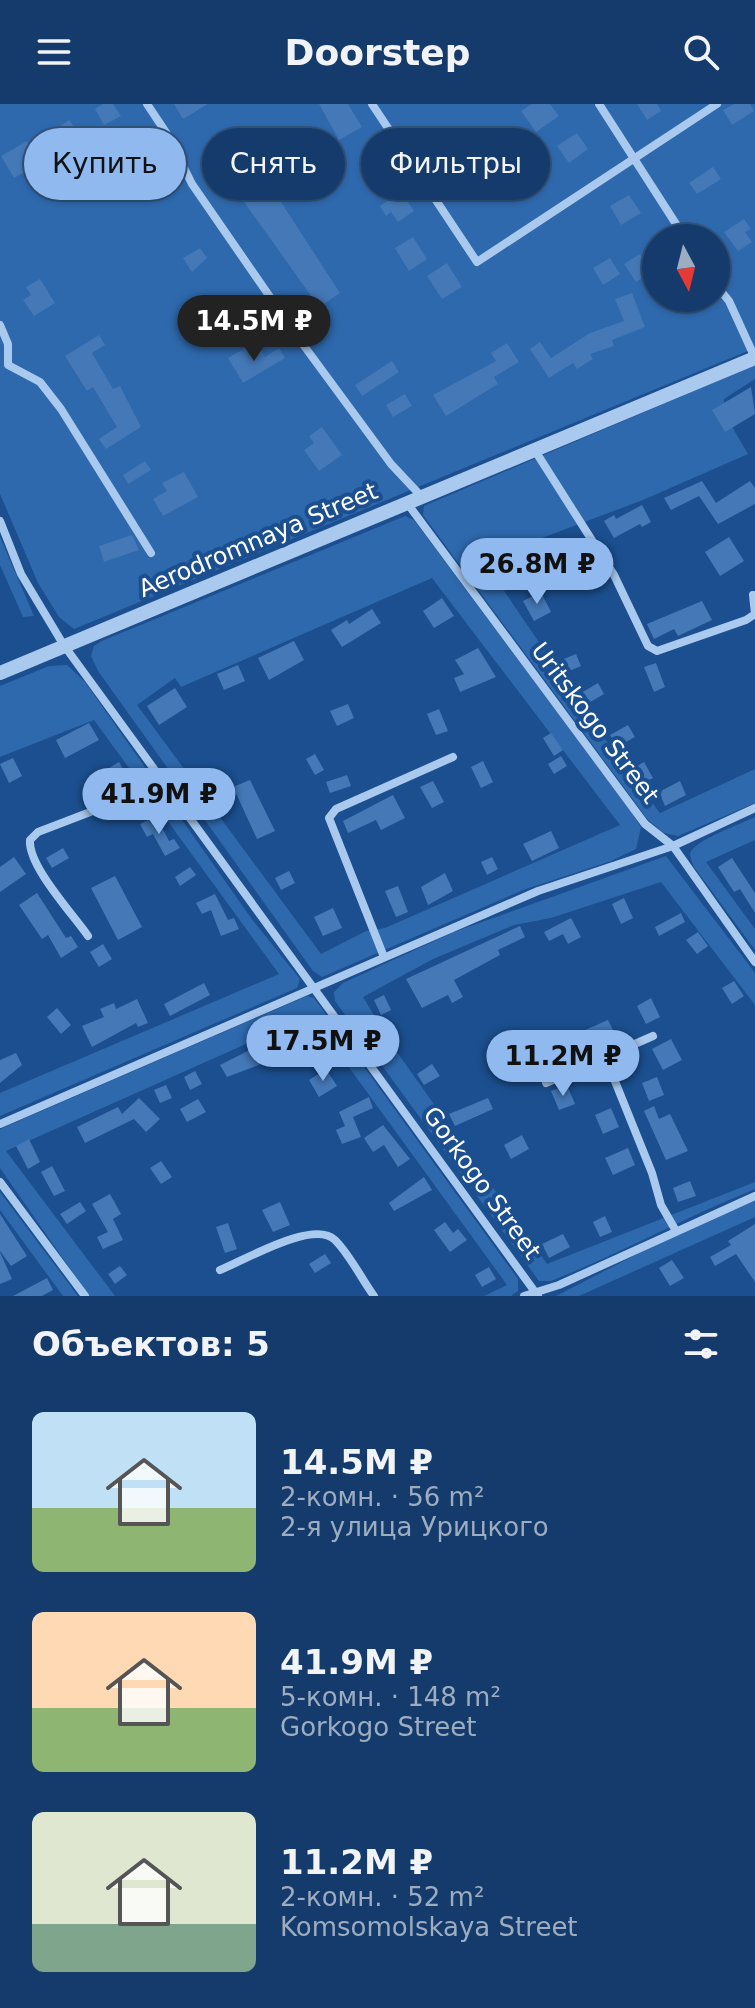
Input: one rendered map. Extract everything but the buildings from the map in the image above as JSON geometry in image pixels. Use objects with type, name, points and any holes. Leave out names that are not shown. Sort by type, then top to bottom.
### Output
[{"type":"street","points":[[147,104],[167,134],[192,184],[299,339],[391,464],[421,496]]},
{"type":"street","points":[[372,104],[477,262],[717,104]]},
{"type":"street","points":[[599,104],[676,224]]},
{"type":"street","points":[[730,303],[755,358]]},
{"type":"street","points":[[0,325],[8,344],[4,368],[40,382],[61,409],[151,553]]},
{"type":"street","name":"Aerodromnaya Street","points":[[0,673],[63,644],[755,358]]},
{"type":"street","points":[[534,449],[614,575],[648,646],[657,651],[746,620],[755,614],[753,595]]},
{"type":"street","name":"Uritskogo Street","points":[[406,502],[645,824],[673,846],[755,962]]},
{"type":"street","name":"Gorkogo Street","points":[[0,521],[21,574],[63,644],[316,987],[536,1294]]},
{"type":"street","points":[[384,957],[329,818],[336,809],[453,757]]},
{"type":"street","points":[[88,936],[37,865],[30,850],[30,840],[38,832],[166,783]]},
{"type":"street","points":[[0,1124],[538,891],[673,846],[755,808]]},
{"type":"street","points":[[546,1083],[653,1036]]},
{"type":"street","points":[[606,1059],[652,1173],[661,1205],[676,1231]]},
{"type":"street","points":[[0,1182],[85,1296]]},
{"type":"street","points":[[524,1296],[572,1280],[755,1196]]},
{"type":"street","points":[[220,1270],[302,1235],[319,1231],[334,1238],[374,1296]]},
{"type":"shaded area","points":[[0,104],[755,104],[755,348],[74,629],[59,617],[38,583],[0,494]]},
{"type":"shaded area","points":[[755,365],[755,379],[724,399],[724,413],[748,454],[643,500],[483,560],[618,758],[660,813],[755,769],[755,803],[678,836],[664,833],[648,820],[423,515],[424,506]]},
{"type":"shaded area","points":[[405,516],[414,520],[630,810],[641,827],[636,849],[611,861],[523,890],[322,977],[313,971],[98,671],[91,656],[94,646]],"holes":[[[432,578],[620,825],[385,928],[366,931],[321,954],[137,705],[175,678],[181,687]]]},
{"type":"shaded area","points":[[0,537],[34,616],[23,617],[0,565]]},
{"type":"shaded area","points":[[67,665],[85,682],[251,918],[300,979],[297,988],[0,1116],[0,1093],[279,974],[94,720],[0,757],[0,686],[49,666]]},
{"type":"shaded area","points":[[755,817],[755,840],[706,862],[755,929],[755,950],[694,867],[690,854],[708,838]]},
{"type":"shaded area","points":[[666,856],[755,973],[755,1005],[661,882],[551,918],[514,925],[433,959],[363,997],[392,1045],[547,1264],[755,1182],[755,1189],[577,1270],[551,1281],[539,1281],[335,1001],[334,992],[343,983],[454,932]]},
{"type":"shaded area","points":[[307,996],[314,998],[518,1279],[518,1291],[511,1296],[484,1296],[507,1285],[311,1015],[6,1151],[115,1296],[89,1296],[0,1168],[0,1129]]},
{"type":"shaded area","points":[[0,1192],[78,1296],[63,1296],[0,1210]]},
{"type":"shaded area","points":[[755,1201],[755,1217],[579,1296],[556,1296],[680,1232]]}]
